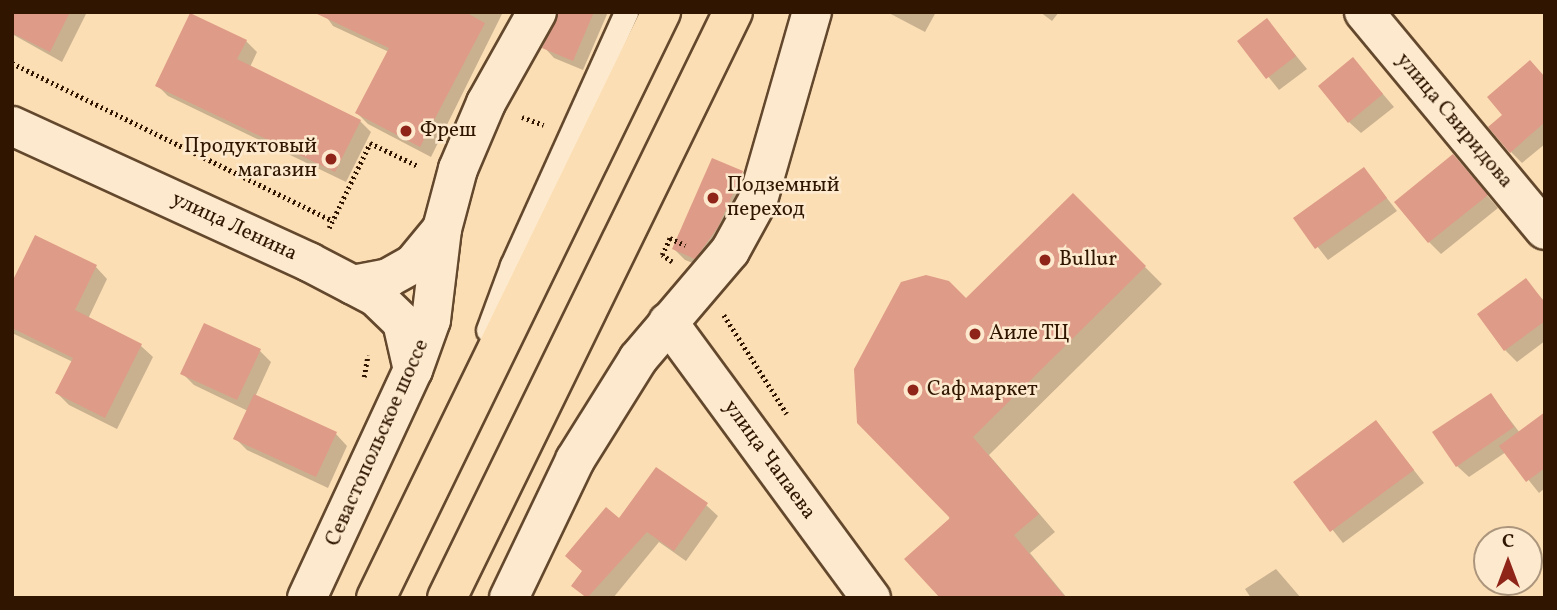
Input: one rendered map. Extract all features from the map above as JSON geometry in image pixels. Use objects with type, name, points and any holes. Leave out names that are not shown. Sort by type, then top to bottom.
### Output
[{"type":"main road","name":"Севастопольское шоссе","points":[[307,598],[413,370],[431,320],[442,229],[458,169],[486,103],[537,12]]},
{"type":"main road","points":[[376,598],[661,12]]},
{"type":"main road","points":[[447,598],[733,12]]},
{"type":"main road","points":[[509,598],[575,460],[730,251],[758,200],[812,12]]},
{"type":"main road","name":"улица Свиридова","points":[[1364,12],[1545,230]]},
{"type":"main road","name":"улица Ленина","points":[[12,126],[354,285],[391,308],[402,322],[413,370]]},
{"type":"main road","points":[[354,285],[388,278],[413,264],[442,229]]},
{"type":"main road","points":[[354,285],[431,320]]},
{"type":"main road","name":"улица Чапаева","points":[[674,325],[870,598]]},
{"type":"lane","points":[[422,501],[512,265],[626,12]]},
{"type":"lane","points":[[483,521],[556,415],[753,12]]},
{"type":"path","points":[[12,63],[333,221]]},
{"type":"path","points":[[486,103],[548,127],[554,116]]},
{"type":"path","points":[[309,262],[333,221],[370,143],[418,166],[424,156]]},
{"type":"path","points":[[362,387],[370,350]]},
{"type":"building","points":[[12,12],[70,12],[50,52],[12,33]]},
{"type":"building","points":[[313,12],[465,12],[485,23],[420,147],[355,113],[389,48]]},
{"type":"building","points":[[559,12],[594,12],[573,61],[542,48]]},
{"type":"building","points":[[190,13],[247,40],[237,59],[361,120],[335,172],[155,86]]},
{"type":"building","points":[[1267,18],[1296,56],[1266,79],[1237,41]]},
{"type":"building","points":[[1353,57],[1383,94],[1348,123],[1318,86]]},
{"type":"building","points":[[1530,60],[1545,77],[1545,122],[1510,153],[1488,127],[1502,115],[1487,97]]},
{"type":"building","points":[[1453,154],[1488,195],[1428,243],[1394,202]]},
{"type":"building","name":"Подземный переход","points":[[712,158],[743,171],[718,227],[695,259],[672,249]]},
{"type":"building","points":[[1364,167],[1387,198],[1315,249],[1293,218]]},
{"type":"building","name":"Аиле ТЦ","points":[[1073,193],[1146,266],[973,437],[1039,514],[1014,535],[1066,598],[940,598],[904,559],[950,518],[857,423],[854,369],[901,282],[926,275],[949,281],[966,298]]},
{"type":"building","points":[[35,235],[97,265],[75,310],[142,344],[105,418],[55,393],[73,358],[12,328],[12,282]]},
{"type":"building","points":[[1526,278],[1545,303],[1545,321],[1504,351],[1477,314]]},
{"type":"building","points":[[204,323],[261,349],[237,400],[180,374]]},
{"type":"building","points":[[1491,393],[1514,427],[1456,467],[1432,432]]},
{"type":"building","points":[[254,394],[337,432],[316,477],[233,439]]},
{"type":"building","points":[[1545,412],[1545,468],[1526,482],[1499,446]]},
{"type":"building","points":[[1376,420],[1414,470],[1330,532],[1293,482]]},
{"type":"building","points":[[656,467],[708,503],[674,551],[647,532],[587,598],[571,586],[582,571],[565,556],[606,507],[619,518]]},
{"type":"place","name":"Фреш","points":[[406,131]]},
{"type":"place","name":"Продуктовый магазин","points":[[331,159]]},
{"type":"place","name":"Подземный переход","points":[[713,198]]},
{"type":"place","name":"Bullur","points":[[1045,260]]},
{"type":"place","name":"Аиле ТЦ","points":[[975,334]]},
{"type":"place","name":"Саф маркет","points":[[913,390]]}]
